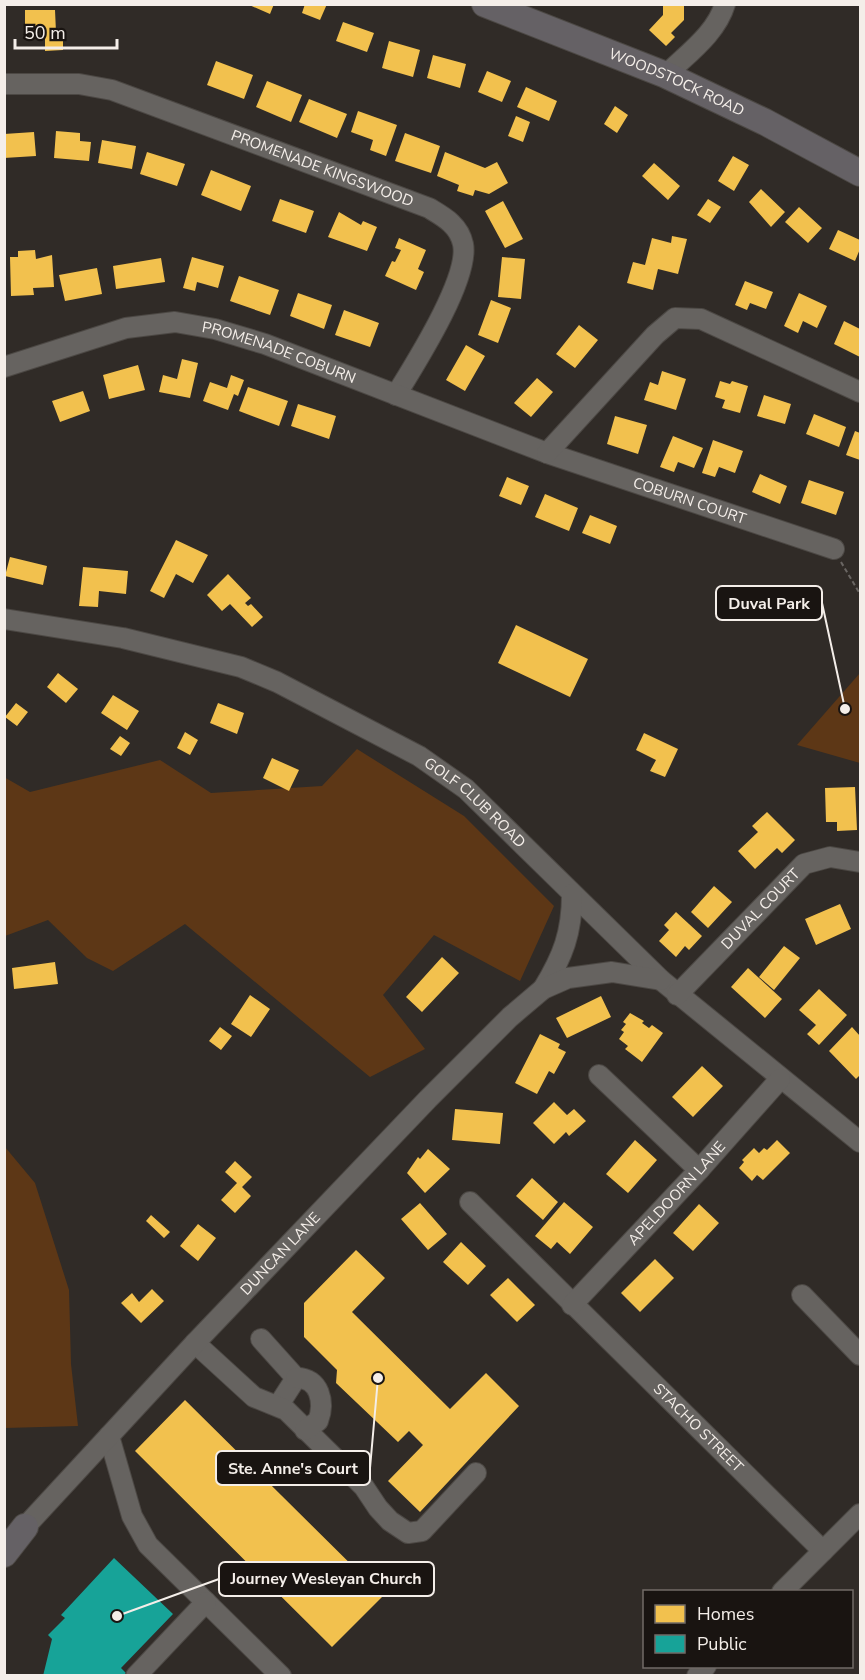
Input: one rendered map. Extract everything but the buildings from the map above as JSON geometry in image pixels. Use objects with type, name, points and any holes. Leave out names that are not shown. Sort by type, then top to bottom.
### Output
[{"type":"main road","name":"WOODSTOCK ROAD","points":[[485,4],[666,75],[765,122],[861,172]]},
{"type":"main road","points":[[4,1554],[15,1533]]},
{"type":"street","points":[[666,75],[711,31],[721,17],[725,4]]},
{"type":"street","name":"PROMENADE KINGSWOOD","points":[[4,84],[79,84],[112,90],[429,208],[452,222],[463,244],[461,274],[396,395]]},
{"type":"street","points":[[547,453],[655,335],[675,318],[701,319],[861,392]]},
{"type":"street","name":"PROMENADE COBURN","points":[[4,367],[126,328],[175,322],[215,329],[265,344],[547,453]]},
{"type":"street","name":"COBURN COURT","points":[[547,453],[834,549]]},
{"type":"street","name":"GOLF CLUB ROAD","points":[[4,619],[123,638],[241,667],[277,682],[443,771],[466,789],[677,995],[861,1142]]},
{"type":"street","name":"DUVAL COURT","points":[[677,995],[804,864],[830,856],[861,862]]},
{"type":"street","points":[[543,989],[566,946],[572,923],[572,894]]},
{"type":"street","points":[[543,989],[589,973],[636,974],[661,980]]},
{"type":"street","name":"DUNCAN LANE","points":[[15,1533],[474,1052],[543,989]]},
{"type":"street","points":[[599,1075],[699,1170]]},
{"type":"street","name":"APELDOORN LANE","points":[[572,1305],[699,1170],[780,1078]]},
{"type":"street","name":"STACHO STREET","points":[[470,1202],[823,1551]]},
{"type":"street","points":[[802,1295],[861,1355]]},
{"type":"street","points":[[261,1339],[296,1378],[304,1378],[313,1383],[319,1392],[321,1403],[318,1421],[305,1430]]},
{"type":"street","points":[[195,1343],[254,1397],[278,1406],[305,1430],[364,1487],[390,1521],[408,1533],[422,1531],[476,1473]]},
{"type":"street","points":[[278,1406],[296,1378]]},
{"type":"street","points":[[110,1436],[132,1516],[148,1545],[282,1676]]},
{"type":"street","points":[[784,1590],[861,1514]]},
{"type":"street","points":[[136,1676],[206,1602]]},
{"type":"path","points":[[834,549],[861,594]]},
{"type":"shaded area","points":[[860,673],[860,763],[797,745]]},
{"type":"shaded area","points":[[357,749],[464,816],[554,906],[520,981],[434,935],[383,995],[425,1049],[370,1077],[185,924],[113,971],[87,958],[48,920],[5,936],[4,777],[30,792],[160,760],[211,793],[322,786]]},
{"type":"shaded area","points":[[5,1147],[35,1183],[69,1290],[71,1364],[78,1426],[5,1428]]},
{"type":"place","name":"Duval Park","points":[[845,709]]},
{"type":"place","name":"Ste. Anne's Court","points":[[378,1378]]},
{"type":"place","name":"Journey Wesleyan Church","points":[[117,1616]]}]
